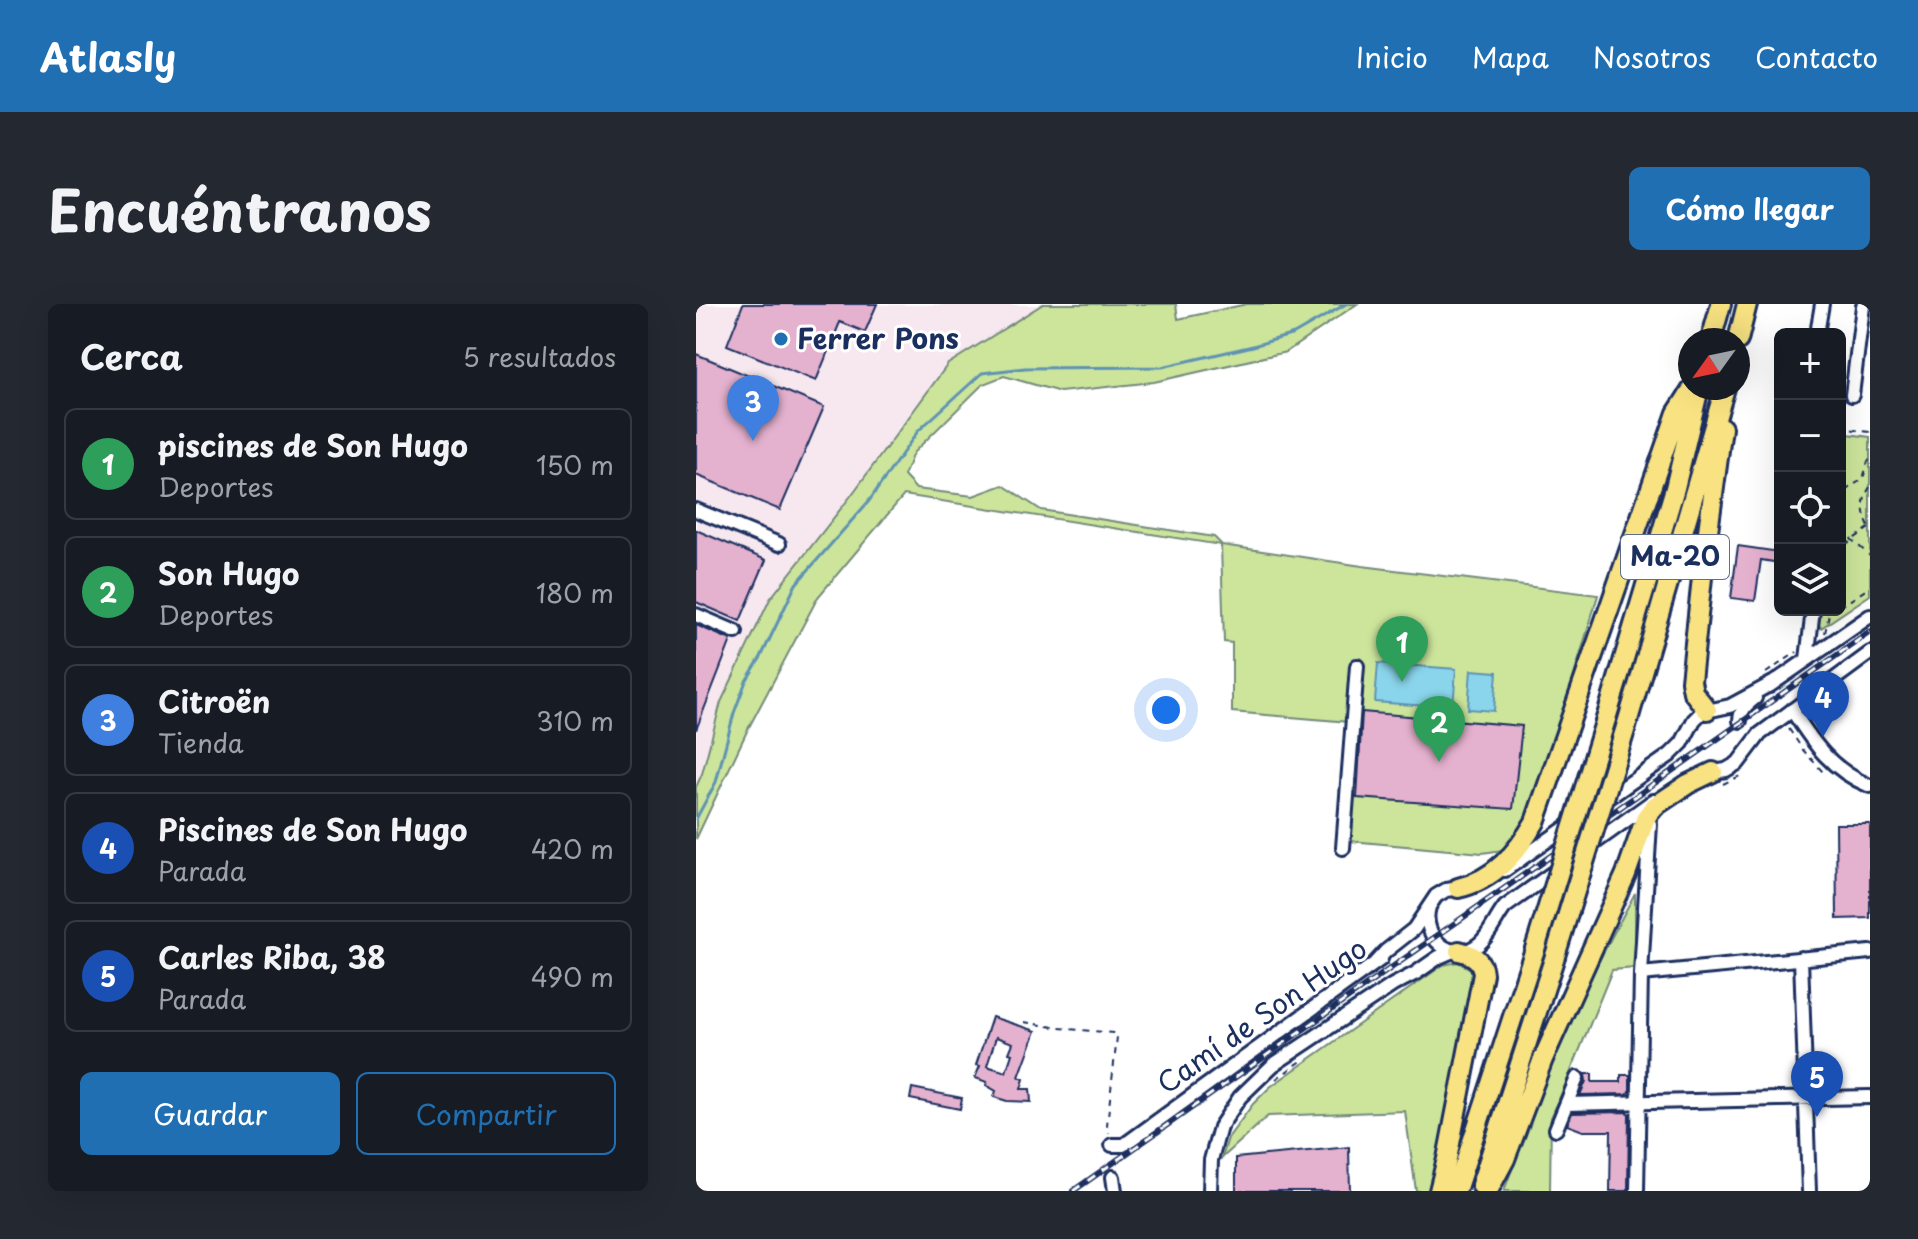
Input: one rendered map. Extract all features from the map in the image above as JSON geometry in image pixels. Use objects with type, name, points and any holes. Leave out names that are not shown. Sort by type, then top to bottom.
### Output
[{"type":"highway","points":[[1714,328],[1721,304]]},
{"type":"highway","points":[[1741,328],[1747,304]]},
{"type":"highway","points":[[1458,888],[1480,881],[1509,859],[1535,822],[1677,413],[1685,400]]},
{"type":"highway","name":"Ma-20","points":[[1456,1191],[1606,719],[1671,501],[1696,400]]},
{"type":"highway","name":"Ma-20","points":[[1479,1191],[1626,727],[1722,400]]},
{"type":"highway","points":[[1712,709],[1693,692],[1691,681],[1724,400]]},
{"type":"highway","points":[[1488,1191],[1505,1159],[1543,1059],[1626,874],[1646,817],[1655,806],[1688,784],[1715,777]]},
{"type":"highway","points":[[1439,1191],[1483,974],[1482,966],[1475,957],[1457,951]]},
{"type":"street","points":[[1818,328],[1822,304]]},
{"type":"street","points":[[1852,395],[1863,306]]},
{"type":"street","points":[[696,510],[779,544]]},
{"type":"street","points":[[696,615],[736,632]]},
{"type":"street","points":[[1807,659],[1812,616]]},
{"type":"street","points":[[1743,756],[1747,744],[1741,723],[1744,707],[1773,683],[1870,616]]},
{"type":"street","points":[[1433,939],[1445,948],[1457,951],[1478,945],[1505,907],[1692,776],[1715,777],[1733,767],[1760,734],[1866,657]]},
{"type":"street","points":[[1343,848],[1357,666]]},
{"type":"street","points":[[1375,963],[1414,929],[1441,892],[1477,887],[1490,881],[1670,755],[1682,743],[1694,720],[1712,709],[1739,702],[1773,683]]},
{"type":"street","points":[[1712,709],[1731,712],[1748,727],[1761,726],[1792,710]]},
{"type":"street","points":[[1792,710],[1828,760],[1848,776],[1870,786]]},
{"type":"street","points":[[1637,1191],[1641,974],[1650,824]]},
{"type":"street","points":[[1210,1191],[1211,1160],[1220,1127],[1240,1097],[1273,1065],[1393,985],[1429,957],[1435,947],[1426,919],[1429,907]]},
{"type":"street","name":"Camí de Son Hugo","points":[[1118,1145],[1375,963],[1416,938],[1423,936],[1433,939]]},
{"type":"street","points":[[1393,985],[1439,957],[1457,951]]},
{"type":"street","points":[[1641,974],[1870,952]]},
{"type":"street","points":[[1801,958],[1809,1191]]},
{"type":"street","points":[[1556,1129],[1577,1078]]},
{"type":"street","points":[[1567,1104],[1870,1097]]},
{"type":"path","points":[[1846,429],[1870,432]]},
{"type":"path","points":[[1846,490],[1863,479],[1870,460]]},
{"type":"path","points":[[1846,544],[1869,528],[1863,505],[1870,487]]},
{"type":"path","points":[[1846,531],[1870,556]]},
{"type":"path","points":[[1846,603],[1870,587]]},
{"type":"path","points":[[1809,644],[1826,632],[1829,616]]},
{"type":"path","points":[[1786,725],[1823,772]]},
{"type":"path","points":[[1715,777],[1729,779],[1742,771]]},
{"type":"path","points":[[1024,1022],[1114,1033],[1117,1037],[1107,1125],[1118,1145]]},
{"type":"shaded area","points":[[696,304],[1043,305],[850,497],[770,599],[721,702],[696,787]]},
{"type":"green space","points":[[1043,304],[1176,304],[1178,319],[1247,304],[1357,304],[1286,352],[1154,382],[1060,392],[1004,376],[983,384],[913,453],[904,476],[916,489],[973,496],[1003,485],[1041,510],[1214,537],[1222,545],[1598,595],[1536,803],[1503,850],[1482,853],[1340,840],[1349,722],[1232,712],[1232,643],[1224,642],[1221,545],[904,495],[818,597],[748,729],[696,839],[696,787],[721,702],[770,599],[948,364]]},
{"type":"green space","points":[[1846,434],[1870,437],[1870,595],[1846,611]]},
{"type":"green space","points":[[1820,616],[1839,616],[1821,628],[1818,623]]},
{"type":"green space","points":[[1635,893],[1635,968],[1612,970],[1551,1118],[1550,1191],[1504,1191],[1542,1088],[1583,991]]},
{"type":"green space","points":[[1458,962],[1471,969],[1472,987],[1429,1191],[1416,1191],[1405,1111],[1268,1116],[1222,1158],[1228,1138],[1270,1087],[1443,965]]},
{"type":"water","points":[[1378,663],[1456,669],[1453,708],[1375,702]]},
{"type":"water","points":[[1471,670],[1497,672],[1494,711],[1468,709]]},
{"type":"building","name":"Ferrer Pons","points":[[743,304],[877,304],[865,332],[840,322],[816,381],[727,345]]},
{"type":"building","points":[[696,354],[824,407],[780,510],[696,475]]},
{"type":"building","points":[[696,530],[766,560],[740,621],[696,602]]},
{"type":"building","points":[[1738,546],[1774,551],[1774,562],[1761,560],[1755,601],[1731,598]]},
{"type":"building","points":[[696,625],[731,640],[696,730]]},
{"type":"building","points":[[1362,712],[1522,726],[1513,809],[1357,798]]},
{"type":"building","points":[[1836,824],[1870,824],[1870,918],[1837,919]]},
{"type":"building","points":[[992,1017],[1036,1031],[1019,1077],[1024,1079],[1021,1089],[1030,1089],[1031,1102],[994,1097],[996,1091],[986,1085],[987,1082],[975,1078],[980,1066],[976,1065]],"holes":[[[996,1037],[1013,1043],[1006,1072],[987,1066]]]},
{"type":"building","points":[[1585,1074],[1592,1074],[1592,1082],[1621,1082],[1621,1075],[1630,1075],[1630,1091],[1627,1094],[1580,1095],[1586,1081]]},
{"type":"building","points":[[912,1088],[962,1098],[960,1109],[910,1099]]},
{"type":"building","points":[[1627,1112],[1628,1191],[1610,1191],[1611,1131],[1583,1131],[1567,1125],[1572,1113]]},
{"type":"building","points":[[1349,1147],[1350,1191],[1236,1191],[1236,1158]]},
{"type":"waterway","points":[[696,819],[716,782],[746,681],[796,584],[869,501],[918,431],[982,373],[1025,368],[1162,367],[1294,334],[1346,304]]},
{"type":"railway","points":[[1073,1191],[1870,632]]},
{"type":"place","name":"Ferrer Pons","points":[[781,339]]},
{"type":"place","name":"Citroën","points":[[753,441]]},
{"type":"place","name":"piscines de Son Hugo","points":[[1402,682]]},
{"type":"place","name":"Piscines de Son Hugo","points":[[1823,737]]},
{"type":"place","name":"Son Hugo","points":[[1439,762]]},
{"type":"place","name":"Carles Riba, 38","points":[[1817,1117]]}]
